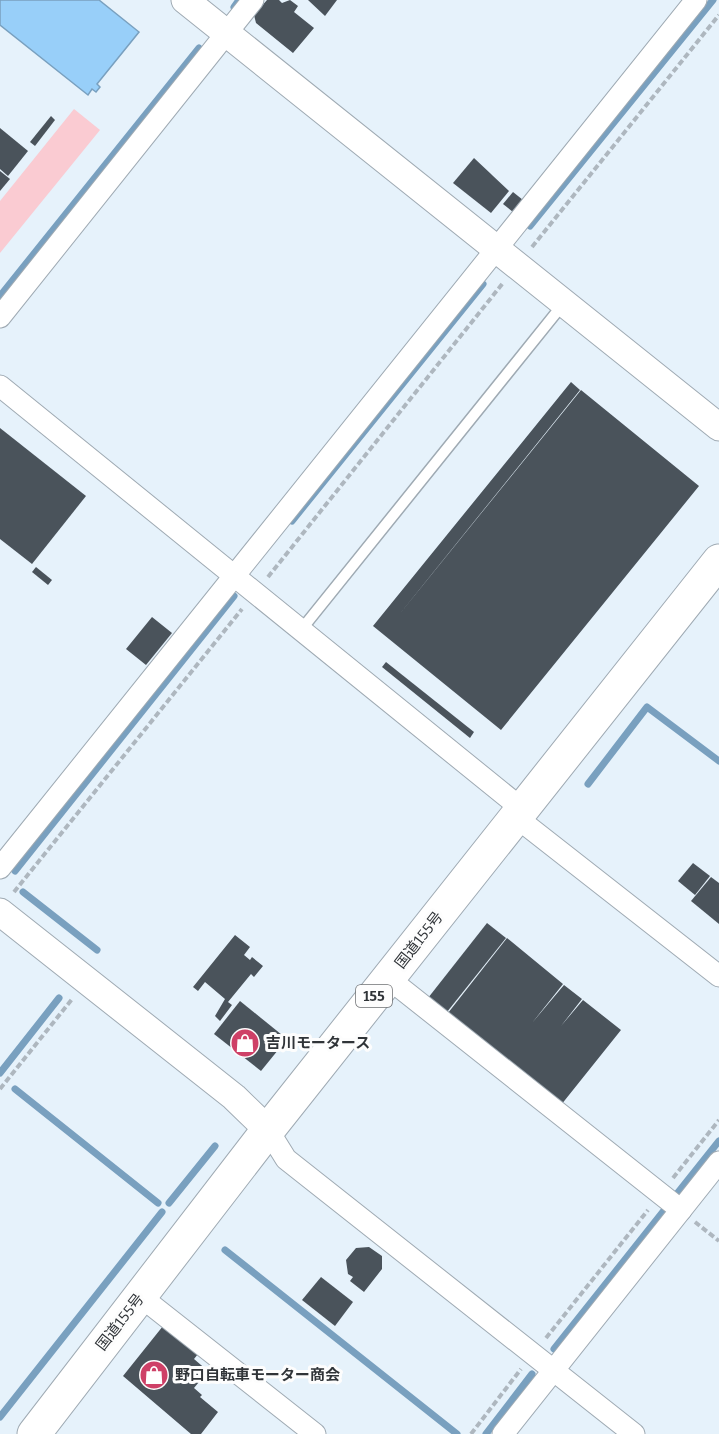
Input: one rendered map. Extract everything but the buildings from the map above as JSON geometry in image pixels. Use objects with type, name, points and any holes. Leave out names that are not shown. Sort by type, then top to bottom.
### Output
[{"type":"highway","name":"国道155号","points":[[34,1434],[268,1130],[719,561]]},
{"type":"street","points":[[186,0],[719,427]]},
{"type":"street","points":[[0,317],[254,0]]},
{"type":"street","points":[[0,868],[236,577],[495,248],[696,0]]},
{"type":"street","points":[[0,386],[302,630],[519,813],[719,976]]},
{"type":"street","points":[[4,906],[86,981],[234,1097],[268,1130],[286,1159],[634,1434]]},
{"type":"street","points":[[388,978],[681,1210]]},
{"type":"street","points":[[503,1434],[719,1162]]},
{"type":"street","points":[[140,1296],[315,1434]]},
{"type":"lane","points":[[302,630],[564,303]]},
{"type":"path","points":[[4,906],[719,15]]},
{"type":"path","points":[[0,1089],[86,981]]},
{"type":"path","points":[[471,1434],[719,1120]]},
{"type":"path","points":[[681,1210],[719,1241]]},
{"type":"shaded area","points":[[74,109],[100,130],[0,253],[0,201]]},
{"type":"water","points":[[0,0],[99,0],[139,32],[97,84],[100,87],[96,92],[92,89],[88,95],[0,25]]},
{"type":"waterway","points":[[234,7],[239,0]]},
{"type":"waterway","points":[[530,226],[713,0]]},
{"type":"waterway","points":[[0,296],[199,48]]},
{"type":"waterway","points":[[292,521],[483,284]]},
{"type":"waterway","points":[[15,871],[234,596]]},
{"type":"waterway","points":[[588,784],[647,707],[719,761]]},
{"type":"waterway","points":[[23,892],[97,950]]},
{"type":"waterway","points":[[0,1073],[59,998]]},
{"type":"waterway","points":[[15,1089],[158,1203]]},
{"type":"waterway","points":[[676,1195],[719,1141]]},
{"type":"waterway","points":[[169,1203],[215,1146]]},
{"type":"waterway","points":[[554,1349],[666,1208]]},
{"type":"waterway","points":[[0,1417],[162,1212]]},
{"type":"waterway","points":[[225,1250],[457,1434]]},
{"type":"waterway","points":[[486,1434],[532,1374]]},
{"type":"place","name":"吉川モータース","points":[[245,1043]]},
{"type":"place","name":"野口自転車モーター商会","points":[[154,1375]]}]
